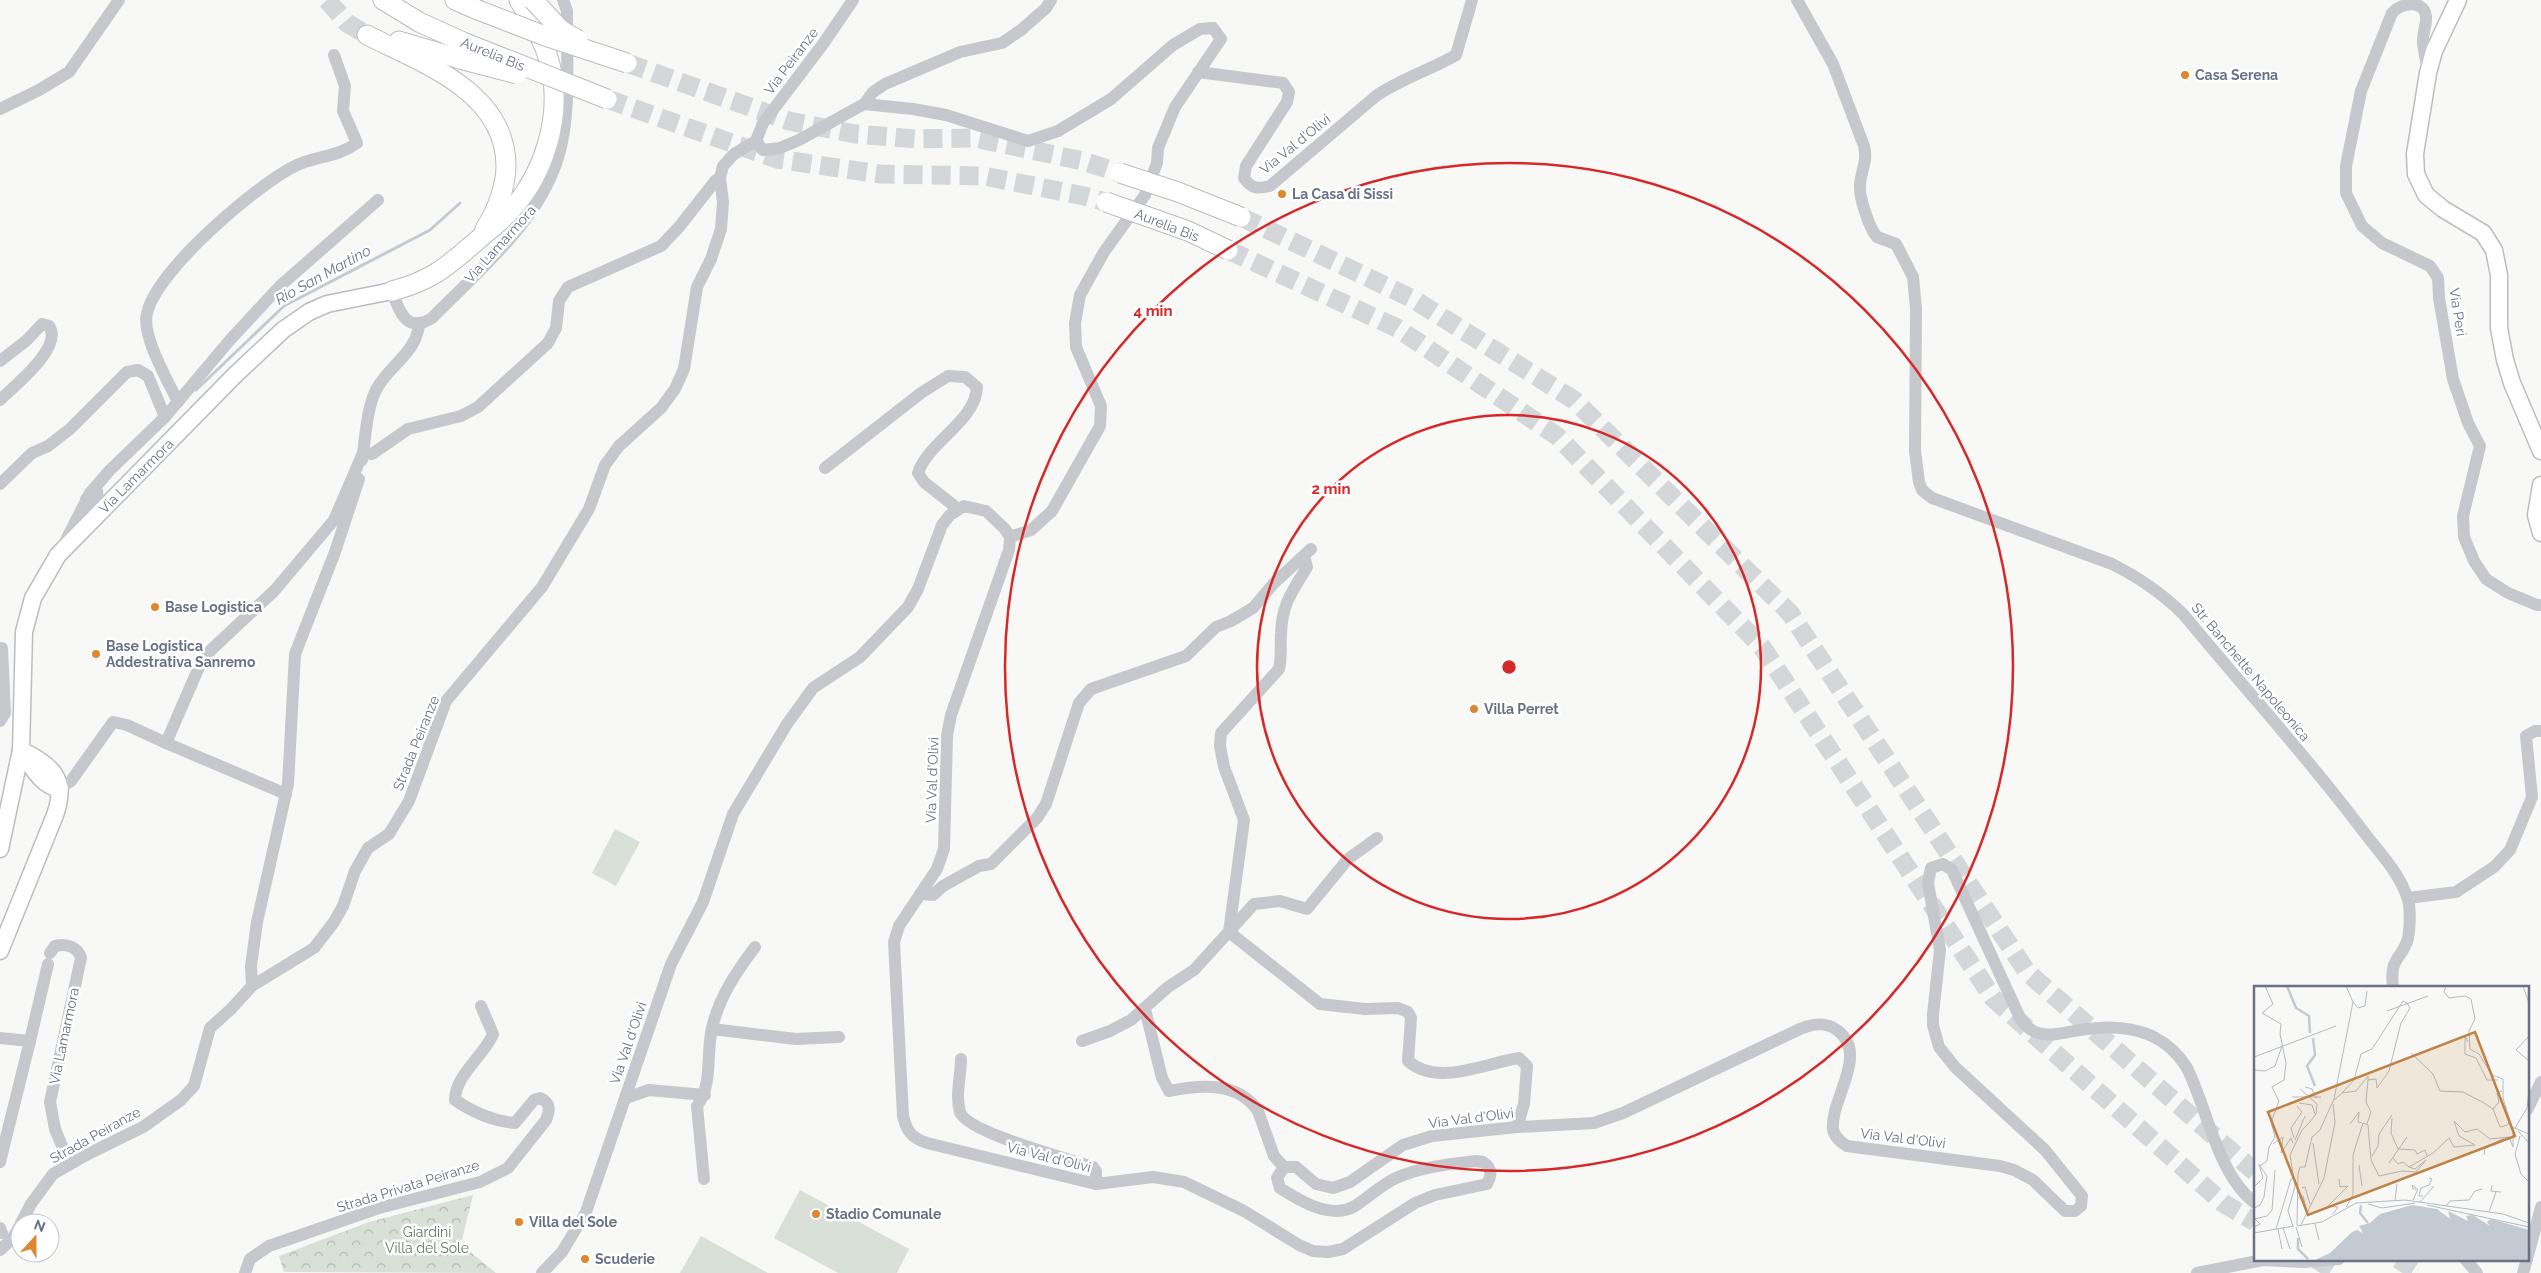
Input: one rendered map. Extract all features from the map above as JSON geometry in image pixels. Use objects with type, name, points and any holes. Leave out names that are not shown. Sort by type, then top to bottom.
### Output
[{"type":"highway","name":"Aurelia Bis","points":[[384,0],[461,50],[607,99]]},
{"type":"highway","points":[[455,0],[545,36],[628,61],[583,42],[561,30],[522,3]]},
{"type":"highway","points":[[392,292],[425,281],[445,269],[503,219],[528,186],[544,155],[553,124],[550,66],[543,44],[522,3]]},
{"type":"highway","points":[[461,50],[422,49],[370,32],[466,89],[491,112],[503,137],[506,172],[495,208],[477,240]]},
{"type":"highway","points":[[1120,173],[1178,192],[1241,217]]},
{"type":"highway","name":"Aurelia Bis","points":[[1106,202],[1188,231],[1228,250]]},
{"type":"main road","points":[[2458,0],[2434,51],[2428,72],[2415,154],[2416,174],[2426,195],[2443,209],[2482,233],[2494,250],[2499,276],[2499,328],[2505,360],[2512,383],[2541,452]]},
{"type":"main road","name":"Via Lamarmora","points":[[0,849],[4,814],[21,750],[24,632],[33,598],[58,555],[283,330],[309,312],[327,304],[392,292]]},
{"type":"main road","points":[[2541,485],[2536,515],[2541,533]]},
{"type":"main road","points":[[0,951],[57,810],[60,788],[50,787],[21,750]]},
{"type":"street","points":[[0,109],[39,90],[69,72],[119,0]]},
{"type":"street","name":"Via Lamarmora","points":[[419,324],[432,318],[503,245],[532,212],[548,183],[558,158],[566,106],[567,11],[562,0]]},
{"type":"street","name":"Via Peiranze","points":[[756,141],[763,123],[823,44],[853,0]]},
{"type":"street","points":[[363,453],[372,454],[408,429],[461,416],[478,407],[548,343],[556,328],[559,301],[568,287],[661,246],[679,228],[716,180],[720,178],[723,166],[727,160],[756,141],[763,150],[780,148],[864,104],[873,92],[885,84],[960,52],[1002,43],[1021,30],[1046,8],[1051,0]]},
{"type":"street","name":"Via Val d'Olivi","points":[[1198,72],[1283,83],[1289,92],[1287,102],[1246,166],[1244,178],[1249,185],[1258,189],[1270,186],[1388,88],[1456,54],[1472,0]]},
{"type":"street","name":"Str. Banchette Napoleonica","points":[[1797,0],[1833,64],[1864,146],[1866,156],[1859,187],[1867,217],[1877,237],[1896,244],[1913,278],[1916,308],[1916,466],[1922,490],[1932,498],[2112,564],[2138,576],[2162,594],[2184,615],[2338,797],[2395,874],[2408,898],[2408,939],[2395,960],[2391,972],[2393,986]]},
{"type":"street","name":"Via Peri","points":[[2428,72],[2423,41],[2426,16],[2424,7],[2416,1],[2409,0],[2392,12],[2361,91],[2346,166],[2346,193],[2362,226],[2382,243],[2430,266],[2438,278],[2439,298],[2453,379],[2468,423],[2480,446],[2463,516],[2464,537],[2474,561],[2486,579],[2508,593],[2541,605]]},
{"type":"street","points":[[825,468],[921,393],[948,376],[965,377],[976,387],[974,403],[925,458],[918,473],[924,482],[958,509],[970,507],[986,511],[1000,522],[1010,537],[1031,530],[1052,511],[1100,426],[1101,406],[1076,347],[1075,322],[1080,295],[1104,252],[1145,195],[1165,127],[1175,106],[1221,39],[1213,28],[1200,29],[1173,45],[1111,99],[1058,131],[1028,140],[946,115],[913,109],[864,104]]},
{"type":"street","points":[[178,402],[148,332],[146,313],[154,295],[170,272],[201,238],[258,192],[296,166],[347,150],[357,143],[343,111],[345,86],[334,55]]},
{"type":"street","name":"Strada Peiranze","points":[[27,1213],[42,1188],[59,1170],[143,1127],[181,1100],[194,1086],[210,1028],[252,986],[314,948],[324,937],[343,906],[355,871],[368,848],[389,834],[409,801],[446,701],[542,587],[589,509],[605,465],[619,446],[661,408],[675,389],[684,368],[697,287],[711,259],[721,229],[723,202],[720,178]]},
{"type":"street","name":"Via Lamarmora","points":[[58,555],[93,491],[165,417],[230,340],[280,286],[378,200]]},
{"type":"street","points":[[252,986],[251,966],[257,922],[286,794],[295,654],[359,484],[367,424],[376,391],[413,344],[418,333],[419,324],[408,320],[402,315],[392,292]]},
{"type":"street","points":[[0,361],[27,340],[42,324],[49,326],[52,330],[52,342],[44,354],[0,400]]},
{"type":"street","points":[[0,484],[32,454],[48,446],[70,429],[121,378],[133,369],[144,372],[148,376],[165,417]]},
{"type":"street","points":[[166,743],[199,667],[211,650],[275,590],[334,520],[363,453]]},
{"type":"street","points":[[93,491],[103,497],[114,497]]},
{"type":"street","points":[[93,491],[99,512]]},
{"type":"street","name":"Via Val d'Olivi","points":[[542,1273],[562,1252],[586,1212],[671,964],[703,902],[733,814],[804,698],[822,681],[860,657],[908,607],[918,588],[942,525],[958,509]]},
{"type":"street","name":"Via Val d'Olivi","points":[[1010,537],[1007,559],[951,715],[947,736],[944,849],[937,869],[899,926],[894,942],[903,1116],[908,1132],[912,1137],[927,1143],[1096,1184],[1153,1177],[1184,1182],[1244,1211],[1299,1245],[1313,1251],[1328,1252],[1343,1249],[1360,1240],[1415,1204],[1435,1195],[1483,1186],[1487,1184],[1491,1177],[1491,1171],[1483,1162],[1475,1161],[1439,1166],[1398,1177],[1354,1207],[1330,1211],[1305,1202],[1280,1188],[1277,1178],[1284,1166],[1296,1167],[1316,1184],[1333,1188],[1350,1182],[1403,1145],[1432,1136],[1517,1128],[1578,1125],[1607,1120],[1800,1029],[1820,1024],[1828,1025],[1841,1034],[1849,1054],[1847,1073],[1834,1117],[1833,1130],[1842,1142],[1848,1146],[1992,1165],[2014,1170],[2033,1180],[2065,1211],[2078,1210],[2083,1200],[2082,1196],[2059,1165],[1955,1067],[1939,1047],[1933,1025],[1933,1014],[1940,950],[1928,882],[1928,872],[1931,868],[1943,864],[1952,870],[2021,1020],[2026,1026],[2039,1034],[2048,1035],[2097,1027],[2126,1027],[2153,1035],[2163,1041],[2180,1056],[2187,1068],[2229,1173],[2246,1196],[2254,1202]]},
{"type":"street","points":[[920,894],[933,895],[943,886],[978,866],[991,864],[1037,818],[1046,804],[1079,703],[1092,689],[1186,656],[1216,626],[1232,622],[1252,608],[1274,583],[1307,553],[1307,567],[1290,592],[1283,615],[1281,633],[1282,657],[1279,669],[1220,733],[1220,746],[1224,767],[1244,820],[1228,932]]},
{"type":"street","points":[[0,721],[4,713],[2,648]]},
{"type":"street","points":[[60,788],[71,782],[109,726],[113,722],[118,722],[286,794]]},
{"type":"street","points":[[2408,898],[2456,892],[2494,868],[2510,850],[2532,797],[2526,736],[2535,731],[2541,731]]},
{"type":"street","points":[[1082,1041],[1110,1031],[1131,1020],[1168,987],[1194,970],[1254,904],[1280,901],[1307,909],[1348,859],[1377,838]]},
{"type":"street","points":[[1228,932],[1320,1004],[1365,1009],[1398,1008],[1408,1012],[1411,1018],[1408,1061],[1416,1069],[1427,1072],[1456,1072],[1519,1058],[1527,1066],[1524,1104],[1517,1128]]},
{"type":"street","name":"Via Lamarmora","points":[[0,1162],[49,959],[56,946],[67,945],[77,950],[81,958],[50,1102],[55,1130],[66,1153]]},
{"type":"street","points":[[704,1179],[697,1106],[706,1095],[712,1029],[716,1012],[736,972],[756,947]]},
{"type":"street","name":"Strada Privata Peiranze","points":[[245,1273],[250,1259],[269,1246],[379,1208],[480,1182],[508,1168],[546,1120],[550,1112],[546,1101],[540,1098],[534,1100],[515,1123],[500,1122],[476,1114],[455,1100],[458,1086],[489,1044],[493,1034],[481,1006]]},
{"type":"street","points":[[1145,1009],[1162,1078],[1169,1091],[1208,1086],[1237,1093],[1254,1104],[1274,1156],[1284,1166]]},
{"type":"street","points":[[712,1029],[796,1039],[839,1037]]},
{"type":"street","points":[[0,1038],[30,1041]]},
{"type":"street","points":[[961,1059],[958,1097],[960,1114],[965,1120],[977,1128],[1022,1145],[1093,1168],[1096,1171],[1096,1184]]},
{"type":"street","points":[[2528,1108],[2541,1082]]},
{"type":"street","points":[[626,1095],[629,1097],[649,1090],[706,1095]]},
{"type":"street","points":[[2528,1252],[2541,1207]]},
{"type":"street","name":"Strada Peiranze","points":[[0,1250],[10,1241]]},
{"type":"street","points":[[2197,1273],[2263,1260],[2304,1262],[2327,1260]]},
{"type":"street","points":[[2466,1260],[2478,1273]]},
{"type":"street","points":[[2523,1273],[2526,1260]]},
{"type":"green space","points":[[615,829],[640,842],[616,886],[592,873]]},
{"type":"green space","name":"Stadio Comunale","points":[[800,1190],[909,1249],[897,1273],[838,1273],[774,1238]]},
{"type":"green space","name":"Giardini Villa del Sole","points":[[473,1195],[461,1244],[496,1273],[284,1272],[279,1256],[369,1222]]},
{"type":"green space","points":[[701,1236],[768,1273],[680,1273]]},
{"type":"waterway","name":"Rio San Martino","points":[[196,390],[284,306],[430,230],[460,203]]},
{"type":"tunnel","points":[[327,0],[347,23],[367,35]]},
{"type":"tunnel","points":[[627,63],[789,121],[855,134],[916,139],[975,138],[1083,161],[1120,173]]},
{"type":"tunnel","points":[[607,99],[777,159],[880,174],[984,176],[1106,202]]},
{"type":"tunnel","points":[[1241,217],[1413,299],[1574,400],[1790,613],[2027,972],[2254,1171]]},
{"type":"tunnel","points":[[1228,250],[1397,328],[1557,436],[1762,647],[1993,998],[2223,1203],[2254,1221]]},
{"type":"tunnel","points":[[2318,1260],[2338,1273]]},
{"type":"tunnel","points":[[2400,1260],[2420,1273]]},
{"type":"place","name":"Casa Serena","points":[[2185,75]]},
{"type":"place","name":"La Casa di Sissi","points":[[1282,194]]},
{"type":"place","name":"Base Logistica","points":[[155,607]]},
{"type":"place","name":"Base Logistica Addestrativa Sanremo","points":[[96,654]]},
{"type":"place","name":"Villa Perret","points":[[1474,709]]},
{"type":"place","name":"Stadio Comunale","points":[[816,1214]]},
{"type":"place","name":"Villa del Sole","points":[[519,1222]]},
{"type":"place","name":"Scuderie","points":[[585,1259]]}]
